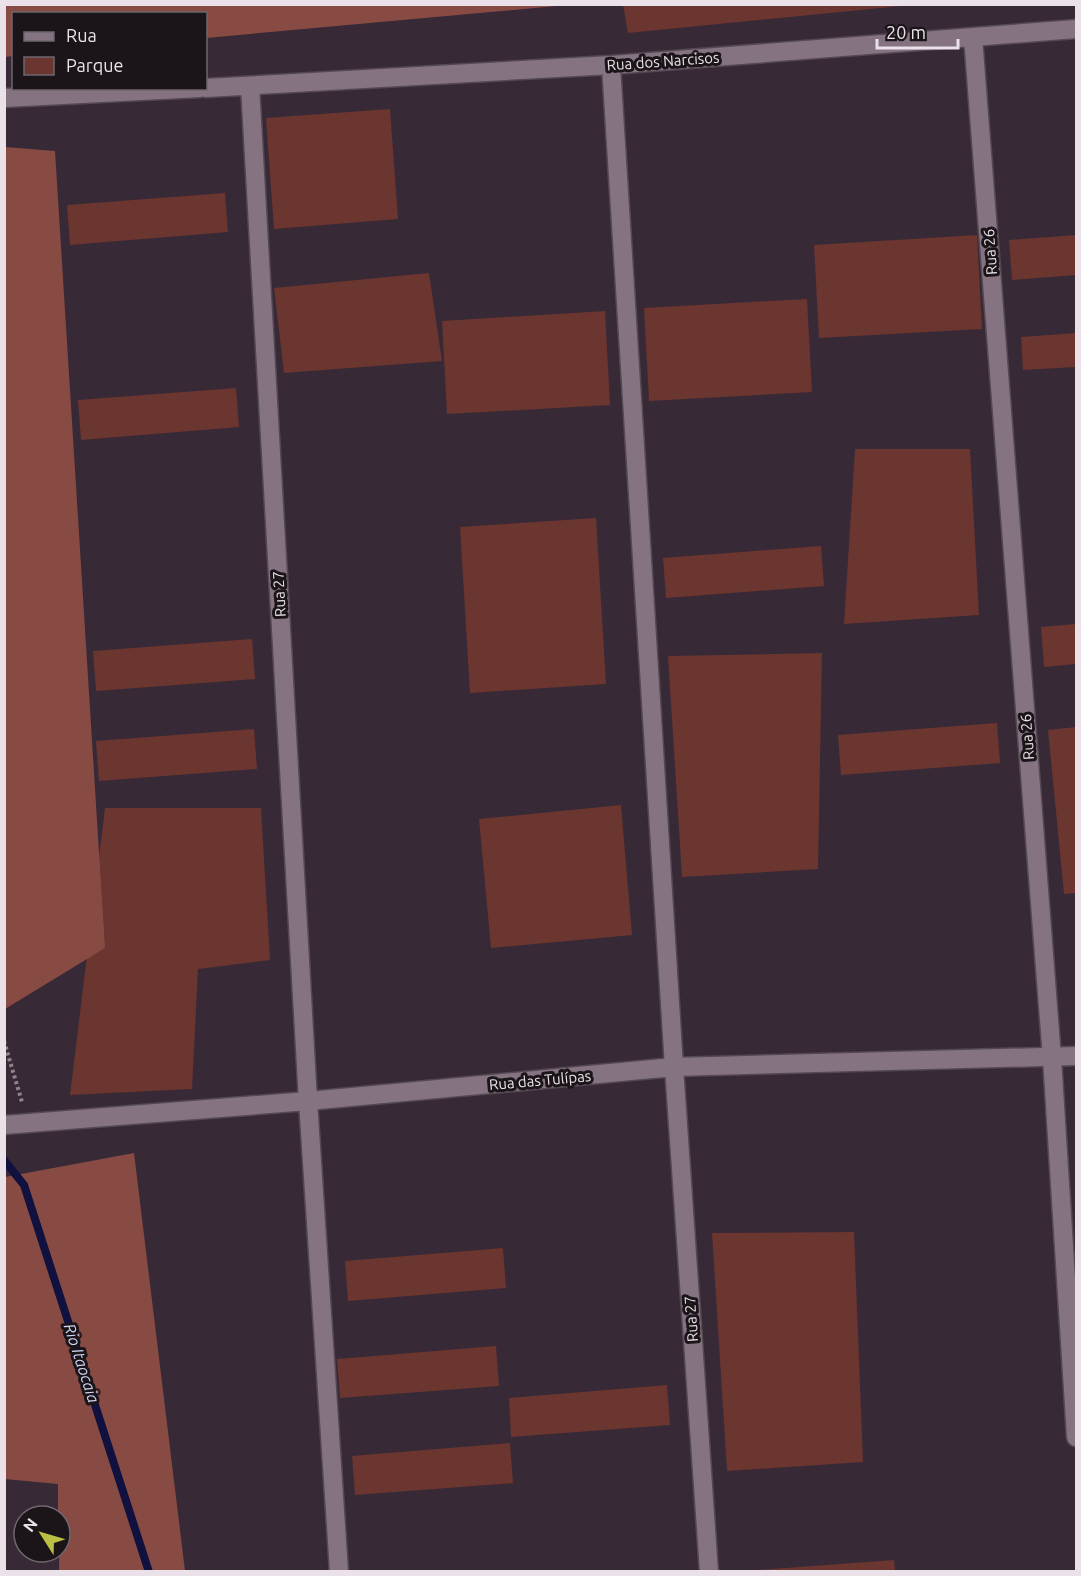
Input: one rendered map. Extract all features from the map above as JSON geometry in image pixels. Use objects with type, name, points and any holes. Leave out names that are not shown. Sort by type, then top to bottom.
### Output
[{"type":"street","name":"Rua dos Narcisos","points":[[207,88],[611,65],[1077,29]]},
{"type":"street","name":"Rua 26","points":[[973,37],[1052,1058],[1077,1437]]},
{"type":"street","name":"Rua 27","points":[[611,65],[674,1067],[709,1572]]},
{"type":"street","name":"Rua 27","points":[[250,86],[308,1101],[339,1572]]},
{"type":"street","points":[[4,98],[161,90]]},
{"type":"street","name":"Rua das Tulípas","points":[[4,1125],[308,1101],[674,1067],[1077,1056]]},
{"type":"path","points":[[4,1041],[28,1123]]},
{"type":"green space","points":[[901,4],[901,6],[628,33],[623,5]]},
{"type":"green space","points":[[390,109],[398,219],[274,229],[266,118]]},
{"type":"green space","points":[[225,193],[228,232],[70,245],[67,205]]},
{"type":"green space","points":[[977,235],[982,329],[819,338],[814,245]]},
{"type":"green space","points":[[1076,235],[1076,275],[1012,280],[1009,240]]},
{"type":"green space","points":[[429,273],[442,361],[284,373],[274,288]]},
{"type":"green space","points":[[807,299],[812,392],[649,401],[644,308]]},
{"type":"green space","points":[[605,311],[610,405],[447,414],[442,321]]},
{"type":"green space","points":[[1076,333],[1076,367],[1023,370],[1021,337]]},
{"type":"green space","points":[[236,388],[239,427],[81,440],[78,400]]},
{"type":"green space","points":[[855,449],[970,449],[979,615],[844,624]]},
{"type":"green space","points":[[596,518],[606,684],[470,693],[460,527]]},
{"type":"green space","points":[[821,546],[824,586],[666,598],[663,558]]},
{"type":"green space","points":[[1076,624],[1076,664],[1044,667],[1041,627]]},
{"type":"green space","points":[[252,639],[255,679],[96,691],[93,651]]},
{"type":"green space","points":[[822,653],[818,869],[682,877],[668,656]]},
{"type":"green space","points":[[997,723],[1000,763],[841,775],[838,735]]},
{"type":"green space","points":[[1076,727],[1076,893],[1064,894],[1048,730]]},
{"type":"green space","points":[[254,729],[257,769],[99,781],[96,741]]},
{"type":"green space","points":[[621,805],[632,935],[491,948],[479,819]]},
{"type":"green space","points":[[105,808],[261,808],[270,960],[198,969],[192,1089],[70,1095]]},
{"type":"green space","points":[[854,1232],[863,1462],[727,1471],[712,1233]]},
{"type":"green space","points":[[503,1248],[506,1288],[348,1301],[345,1261]]},
{"type":"green space","points":[[496,1346],[499,1386],[340,1398],[337,1359]]},
{"type":"green space","points":[[667,1385],[670,1425],[511,1437],[509,1398]]},
{"type":"green space","points":[[510,1443],[513,1483],[355,1495],[352,1456]]},
{"type":"green space","points":[[894,1560],[895,1571],[745,1571]]},
{"type":"shaded area","points":[[5,4],[567,4],[207,38],[207,12],[12,12],[12,56],[5,57]]},
{"type":"shaded area","points":[[5,147],[55,151],[105,948],[5,1009]]},
{"type":"shaded area","points":[[134,1153],[185,1571],[59,1571],[59,1564],[72,1564],[72,1504],[58,1504],[58,1484],[5,1479],[5,1177]]},
{"type":"waterway","name":"Rio Itaocaia","points":[[4,1160],[24,1185],[149,1572]]}]
